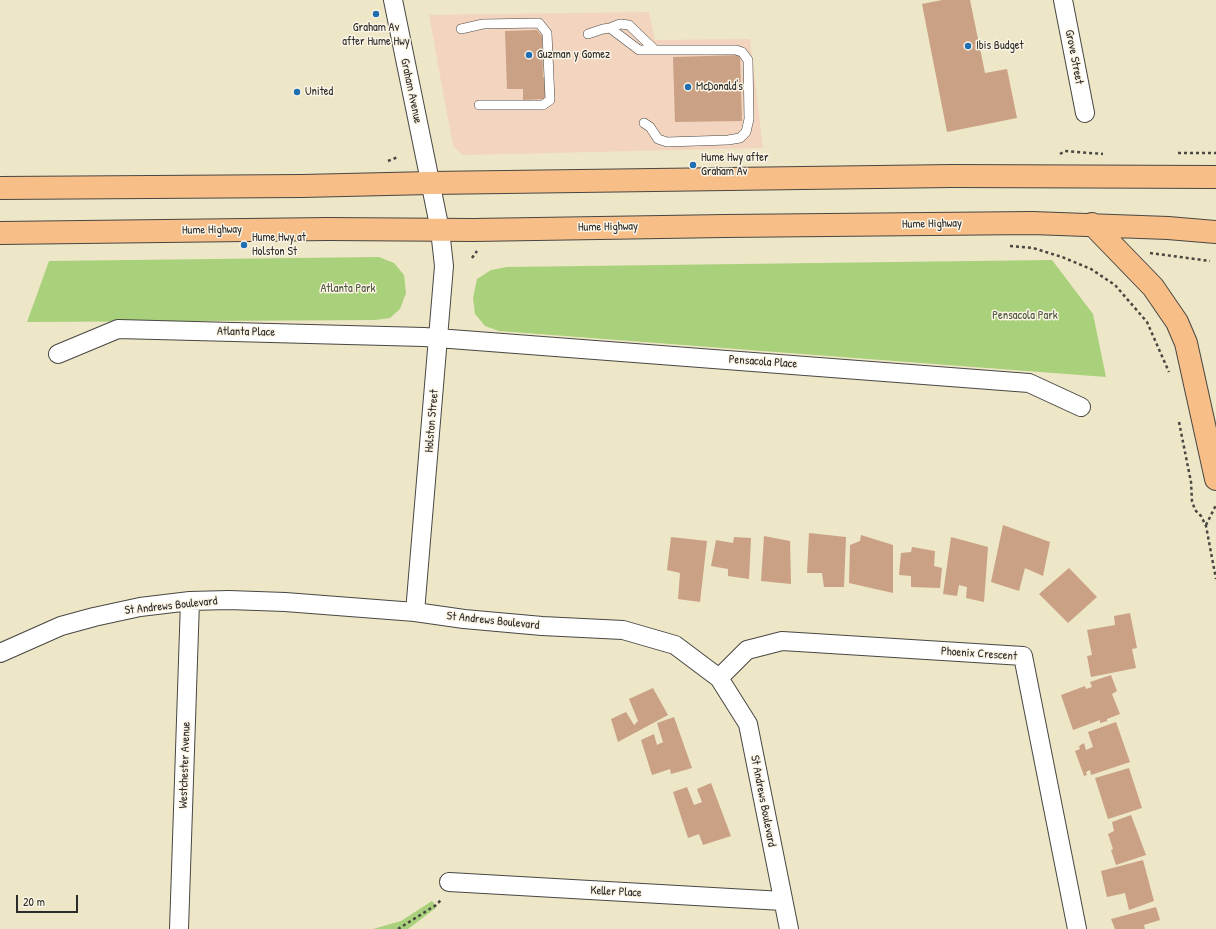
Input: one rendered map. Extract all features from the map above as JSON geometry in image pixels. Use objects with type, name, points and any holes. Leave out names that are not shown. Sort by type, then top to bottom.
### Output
[{"type":"highway","points":[[0,188],[302,186],[952,176],[1216,178]]},
{"type":"highway","name":"Hume Highway","points":[[0,233],[328,229],[440,230],[961,223],[1092,224],[1216,232]]},
{"type":"highway","points":[[1092,224],[1153,287],[1177,322],[1186,343],[1216,479]]},
{"type":"street","name":"Graham Avenue","points":[[393,0],[440,230]]},
{"type":"street","name":"Grove Street","points":[[1063,0],[1085,113]]},
{"type":"street","name":"Holston Street","points":[[415,612],[444,266],[440,230]]},
{"type":"street","name":"Atlanta Place","points":[[58,354],[118,329],[439,338]]},
{"type":"street","name":"Pensacola Place","points":[[439,338],[1029,383],[1081,407]]},
{"type":"street","name":"St Andrews Boulevard","points":[[0,654],[61,626],[94,616],[140,607],[190,601],[229,600],[285,602],[415,612],[464,619],[542,626],[624,630],[675,646],[719,678],[748,724],[789,929]]},
{"type":"street","name":"Westchester Avenue","points":[[179,929],[190,601]]},
{"type":"street","name":"Phoenix Crescent","points":[[719,678],[747,650],[782,641],[1023,656],[1077,929]]},
{"type":"street","name":"Keller Place","points":[[455,882],[784,901]]},
{"type":"lane","points":[[461,29],[483,24],[539,23],[547,33],[550,100],[543,105],[479,105]]},
{"type":"lane","points":[[588,34],[603,28],[610,28],[620,24],[629,25],[655,50]]},
{"type":"lane","points":[[610,28],[639,50],[736,50],[742,52],[748,60],[750,119],[746,132],[740,138],[728,140],[667,142],[658,139],[650,127],[644,123]]},
{"type":"path","points":[[1065,151],[1099,153]]},
{"type":"path","points":[[1004,246],[1032,248],[1062,257],[1091,269],[1115,285],[1146,322],[1170,376]]},
{"type":"path","points":[[472,258],[477,251],[485,251]]},
{"type":"path","points":[[1150,253],[1210,261]]},
{"type":"path","points":[[1204,253],[1204,261]]},
{"type":"path","points":[[1179,421],[1191,482],[1192,501],[1195,510],[1201,516],[1206,526],[1216,579]]},
{"type":"path","points":[[1206,526],[1216,505]]},
{"type":"path","points":[[398,929],[436,905],[455,882]]},
{"type":"shaded area","points":[[649,12],[655,40],[750,39],[763,148],[463,155],[453,146],[429,15]]},
{"type":"green space","name":"Atlanta Park","points":[[379,257],[394,263],[404,275],[406,293],[400,309],[390,318],[375,320],[27,322],[49,261]]},
{"type":"green space","name":"Pensacola Park","points":[[1052,260],[1093,314],[1106,377],[499,331],[485,326],[475,314],[473,298],[477,279],[491,270],[507,267]]},
{"type":"green space","points":[[432,901],[437,907],[408,929],[373,929],[401,921]]},
{"type":"building","points":[[942,0],[970,0],[985,73],[1007,69],[1017,118],[947,132],[922,4]]},
{"type":"building","points":[[537,30],[542,36],[543,77],[546,77],[546,99],[523,100],[523,89],[507,89],[505,31]]},
{"type":"building","points":[[740,55],[742,121],[675,122],[673,57]]},
{"type":"building","points":[[1003,525],[1050,542],[1043,576],[1025,568],[1019,591],[991,582]]},
{"type":"building","points":[[809,533],[846,537],[844,587],[824,587],[822,573],[807,573]]},
{"type":"building","points":[[861,535],[893,545],[893,593],[849,583],[850,545],[860,541]]},
{"type":"building","points":[[764,536],[790,541],[791,584],[761,581]]},
{"type":"building","points":[[671,537],[707,541],[700,602],[678,599],[680,573],[667,570]]},
{"type":"building","points":[[734,537],[751,538],[749,579],[728,576],[728,569],[711,566],[716,540],[733,543]]},
{"type":"building","points":[[951,537],[988,547],[984,602],[966,598],[967,587],[959,585],[957,596],[943,594]]},
{"type":"building","points":[[912,547],[935,551],[934,566],[942,568],[940,588],[911,587],[911,576],[899,575],[901,553],[911,552]]},
{"type":"building","points":[[1069,568],[1097,597],[1068,623],[1039,594]]},
{"type":"building","points":[[1130,613],[1137,648],[1132,649],[1136,668],[1091,677],[1087,656],[1092,655],[1087,630],[1115,625],[1114,616]]},
{"type":"building","points":[[1111,675],[1117,691],[1112,694],[1120,714],[1107,719],[1107,721],[1100,723],[1100,720],[1073,730],[1061,695],[1085,686],[1086,689],[1092,687],[1090,682]]},
{"type":"building","points":[[653,688],[668,715],[618,742],[611,719],[626,712],[634,725],[638,721],[629,699]]},
{"type":"building","points":[[674,717],[692,768],[671,774],[670,769],[652,775],[641,740],[654,734],[657,745],[663,742],[657,723]]},
{"type":"building","points":[[1116,722],[1130,762],[1091,775],[1090,770],[1086,772],[1087,775],[1084,776],[1075,751],[1080,749],[1079,746],[1084,743],[1086,750],[1093,747],[1088,732]]},
{"type":"building","points":[[1129,768],[1142,808],[1108,819],[1095,778]]},
{"type":"building","points":[[711,783],[731,836],[703,845],[699,834],[688,838],[673,792],[687,787],[694,805],[702,802],[697,789]]},
{"type":"building","points":[[1131,815],[1146,855],[1116,865],[1108,834],[1114,831],[1112,822]]},
{"type":"building","points":[[1143,860],[1154,901],[1129,910],[1125,893],[1107,897],[1101,871]]},
{"type":"building","points":[[1156,907],[1160,920],[1144,925],[1145,929],[1115,929],[1111,919]]},
{"type":"place","name":"Graham Av after Hume Hwy","points":[[376,14]]},
{"type":"place","name":"Ibis Budget","points":[[968,46]]},
{"type":"place","name":"Guzman y Gomez","points":[[529,55]]},
{"type":"place","name":"McDonald's","points":[[688,87]]},
{"type":"place","name":"United","points":[[297,92]]},
{"type":"place","name":"Hume Hwy after Graham Av","points":[[693,165]]},
{"type":"place","name":"Hume Hwy at Holston St","points":[[244,245]]}]
